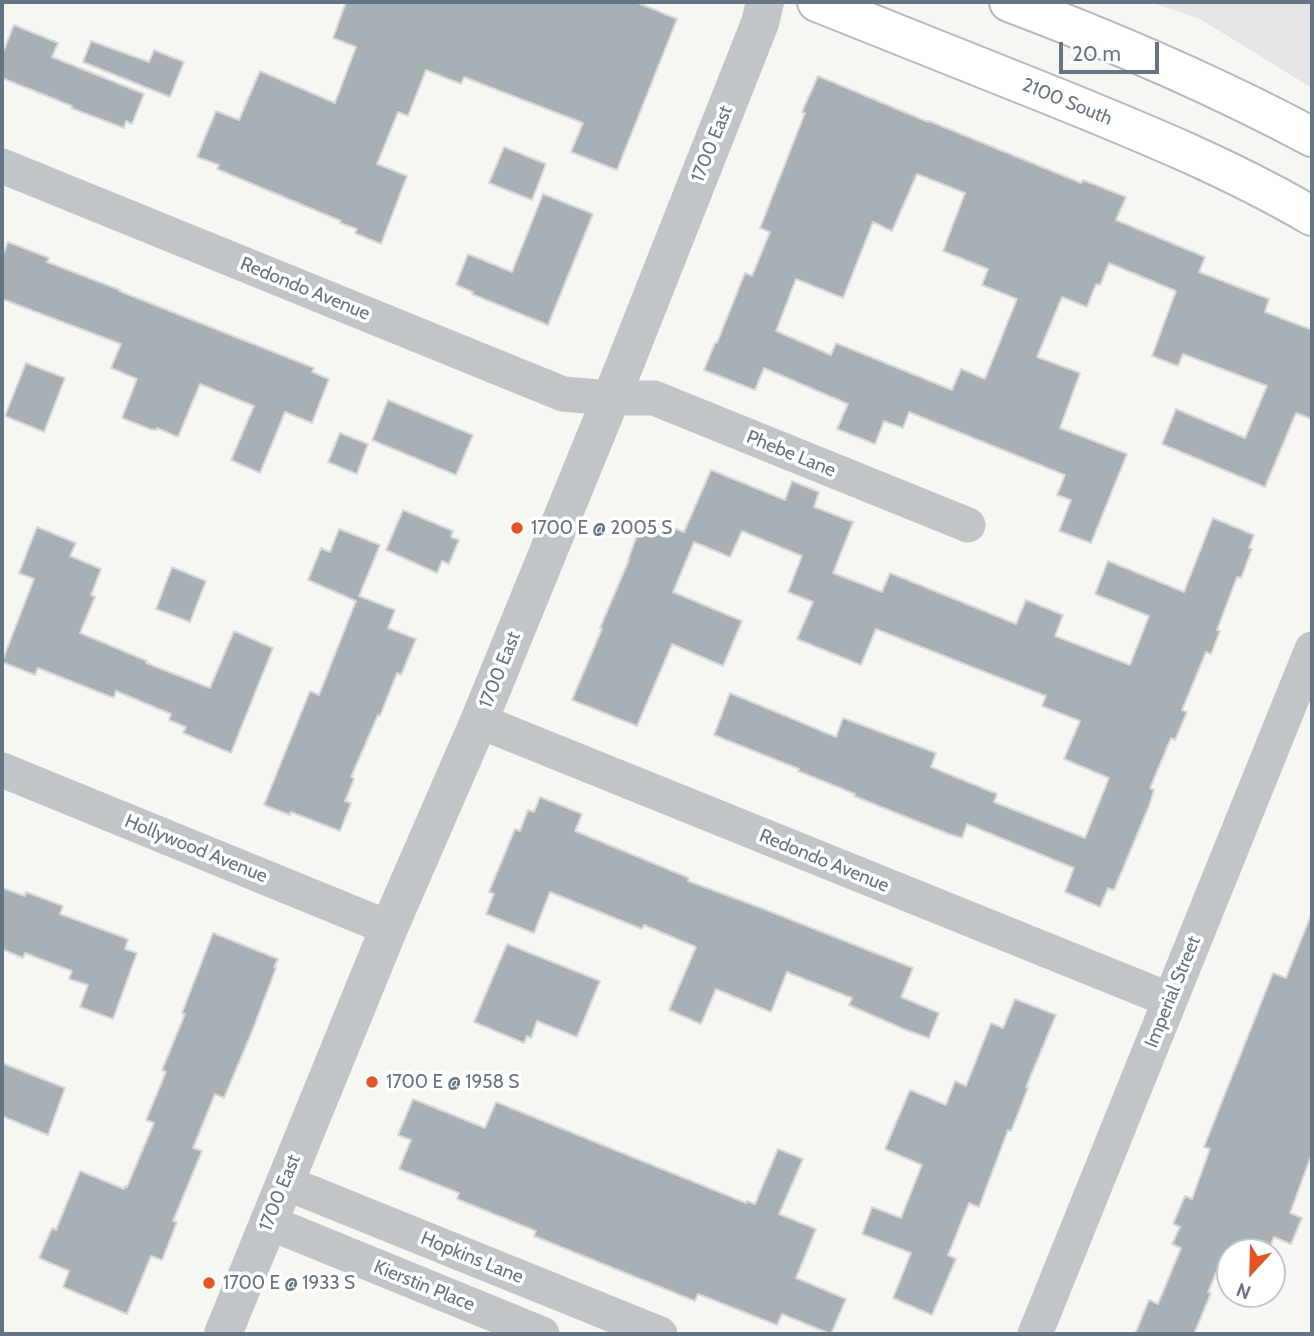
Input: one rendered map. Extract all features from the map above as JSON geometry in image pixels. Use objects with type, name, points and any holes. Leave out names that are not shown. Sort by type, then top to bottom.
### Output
[{"type":"main road","name":"2100 South","points":[[817,2],[1207,161],[1270,191],[1312,216]]},
{"type":"main road","points":[[1009,2],[1220,90],[1312,136]]},
{"type":"street","name":"1700 East","points":[[223,1334],[389,928],[479,721],[611,398],[760,23],[765,2]]},
{"type":"street","name":"Redondo Avenue","points":[[2,166],[563,394],[611,398]]},
{"type":"street","name":"Phebe Lane","points":[[611,398],[654,398],[968,525]]},
{"type":"street","name":"Imperial Street","points":[[1035,1334],[1312,649]]},
{"type":"street","name":"Redondo Avenue","points":[[479,721],[1170,1000]]},
{"type":"street","name":"Hollywood Avenue","points":[[2,770],[389,928]]},
{"type":"street","name":"Hopkins Lane","points":[[285,1182],[660,1334]]},
{"type":"street","name":"Kierstin Place","points":[[268,1222],[542,1334]]},
{"type":"shaded area","points":[[1150,2],[1312,2],[1312,88],[1200,19]]},
{"type":"building","points":[[346,2],[636,2],[677,19],[617,170],[571,152],[583,123],[464,77],[461,84],[426,70],[408,116],[398,112],[377,164],[407,176],[381,244],[355,233],[357,229],[340,223],[341,221],[217,169],[219,165],[197,157],[216,111],[239,120],[260,71],[335,103],[356,47],[333,38]]},
{"type":"building","points":[[14,25],[58,43],[52,57],[144,94],[132,124],[126,121],[124,128],[2,78],[2,55]]},
{"type":"building","points":[[91,41],[149,62],[154,50],[184,62],[170,97],[83,62]]},
{"type":"building","points":[[818,76],[1081,183],[1083,180],[1126,197],[1116,220],[1205,257],[1199,272],[1269,299],[1265,312],[1312,330],[1312,419],[1296,413],[1265,487],[1162,444],[1176,409],[1245,438],[1267,386],[1183,354],[1178,366],[1152,356],[1176,291],[1109,263],[1100,285],[1096,284],[1087,307],[1062,297],[1037,357],[1080,373],[1060,428],[1127,454],[1091,543],[1059,531],[1071,500],[1057,495],[1065,475],[909,412],[903,428],[884,421],[875,444],[837,429],[848,404],[764,368],[755,390],[704,370],[745,273],[752,276],[770,232],[760,228],[805,113],[802,112]],"holes":[[[917,174],[965,193],[943,251],[988,269],[982,285],[1017,299],[985,379],[961,369],[952,390],[836,343],[831,355],[776,331],[796,279],[843,298],[873,222],[892,231]]]},
{"type":"building","points":[[504,147],[546,164],[532,200],[489,183]]},
{"type":"building","points":[[543,194],[593,214],[548,325],[456,285],[468,254],[512,272]]},
{"type":"building","points":[[8,242],[49,258],[47,262],[314,368],[312,372],[329,379],[312,423],[285,412],[260,473],[231,460],[254,406],[200,384],[178,437],[122,418],[137,379],[111,368],[121,344],[2,299],[2,257]]},
{"type":"building","points":[[26,363],[65,378],[44,432],[5,416]]},
{"type":"building","points":[[388,400],[473,435],[456,475],[372,440]]},
{"type":"building","points":[[340,433],[368,444],[357,474],[328,462]]},
{"type":"building","points":[[711,470],[785,500],[792,481],[819,492],[814,507],[853,522],[833,573],[882,592],[890,573],[1016,624],[1026,600],[1063,615],[1055,636],[1130,665],[1149,616],[1095,594],[1108,561],[1184,592],[1213,518],[1254,535],[1249,548],[1252,549],[1241,578],[1237,577],[1211,654],[1206,652],[1182,710],[1187,712],[1175,740],[1171,738],[1150,788],[1154,790],[1149,806],[1114,890],[1108,888],[1100,907],[1065,892],[1074,868],[967,824],[962,838],[949,834],[714,735],[730,693],[836,737],[843,718],[936,753],[931,767],[997,794],[994,802],[1085,838],[1109,778],[1064,759],[1080,721],[1042,706],[1046,696],[876,629],[861,665],[797,639],[813,602],[788,592],[802,556],[742,531],[730,557],[694,542],[673,592],[742,621],[723,666],[672,644],[637,726],[572,700],[639,530],[648,534],[653,520],[684,532]]},
{"type":"building","points":[[403,510],[453,531],[451,537],[459,540],[449,564],[442,561],[437,573],[386,550]]},
{"type":"building","points":[[37,527],[76,543],[70,556],[101,569],[91,595],[95,597],[80,633],[210,688],[234,631],[273,648],[231,753],[183,733],[186,727],[169,720],[171,714],[116,691],[114,698],[38,668],[35,675],[2,662],[34,579],[19,573]]},
{"type":"building","points":[[339,529],[380,545],[359,596],[395,610],[388,628],[416,639],[401,675],[397,673],[351,777],[354,779],[345,801],[351,803],[340,831],[291,812],[290,815],[264,805],[310,691],[319,695],[356,601],[308,580],[321,548],[330,552]]},
{"type":"building","points":[[172,567],[206,581],[190,622],[156,609]]},
{"type":"building","points":[[540,797],[582,814],[575,831],[689,878],[688,881],[913,968],[901,997],[939,1013],[929,1038],[849,1005],[852,998],[787,972],[771,1012],[716,989],[701,1024],[669,1010],[696,947],[644,925],[642,929],[550,892],[534,933],[486,914],[494,894],[489,892],[515,829],[520,831],[528,810],[534,812]]},
{"type":"building","points":[[2,888],[25,896],[26,892],[63,906],[60,914],[128,939],[125,949],[137,953],[113,1019],[80,1007],[88,985],[69,979],[72,971],[25,953],[23,958],[2,949]]},
{"type":"building","points":[[1311,915],[1312,1153],[1290,1213],[1302,1218],[1291,1244],[1286,1242],[1286,1238],[1274,1237],[1216,1238],[1216,1273],[1194,1334],[1135,1334],[1149,1300],[1158,1304],[1181,1248],[1172,1244],[1180,1227],[1173,1224],[1185,1196],[1192,1199],[1210,1149],[1204,1147],[1273,973],[1286,978]]},
{"type":"building","points":[[213,933],[278,959],[274,967],[276,968],[224,1098],[215,1094],[193,1148],[202,1151],[173,1221],[177,1222],[162,1260],[151,1256],[127,1314],[63,1287],[69,1271],[39,1258],[52,1228],[56,1230],[80,1171],[124,1189],[127,1187],[154,1123],[146,1120],[166,1072],[162,1070]]},
{"type":"building","points":[[507,944],[600,981],[577,1037],[537,1021],[531,1038],[527,1036],[524,1043],[474,1022]]},
{"type":"building","points":[[1015,999],[1056,1015],[979,1207],[969,1203],[948,1255],[956,1259],[932,1315],[893,1298],[911,1253],[862,1234],[872,1207],[901,1218],[922,1165],[885,1149],[910,1090],[946,1105],[955,1081],[966,1086],[991,1023],[1003,1028]]},
{"type":"building","points":[[2,1063],[65,1088],[48,1135],[2,1116]]},
{"type":"building","points":[[413,1099],[485,1128],[496,1102],[746,1203],[755,1204],[778,1149],[803,1159],[779,1214],[816,1229],[796,1278],[846,1299],[831,1334],[782,1314],[777,1325],[698,1294],[695,1301],[534,1236],[536,1231],[457,1199],[459,1193],[399,1169],[411,1140],[398,1135]]},
{"type":"place","name":"1700 E @ 2005 S","points":[[517,528]]},
{"type":"place","name":"1700 E @ 1958 S","points":[[372,1082]]},
{"type":"place","name":"1700 E @ 1933 S","points":[[209,1283]]}]
